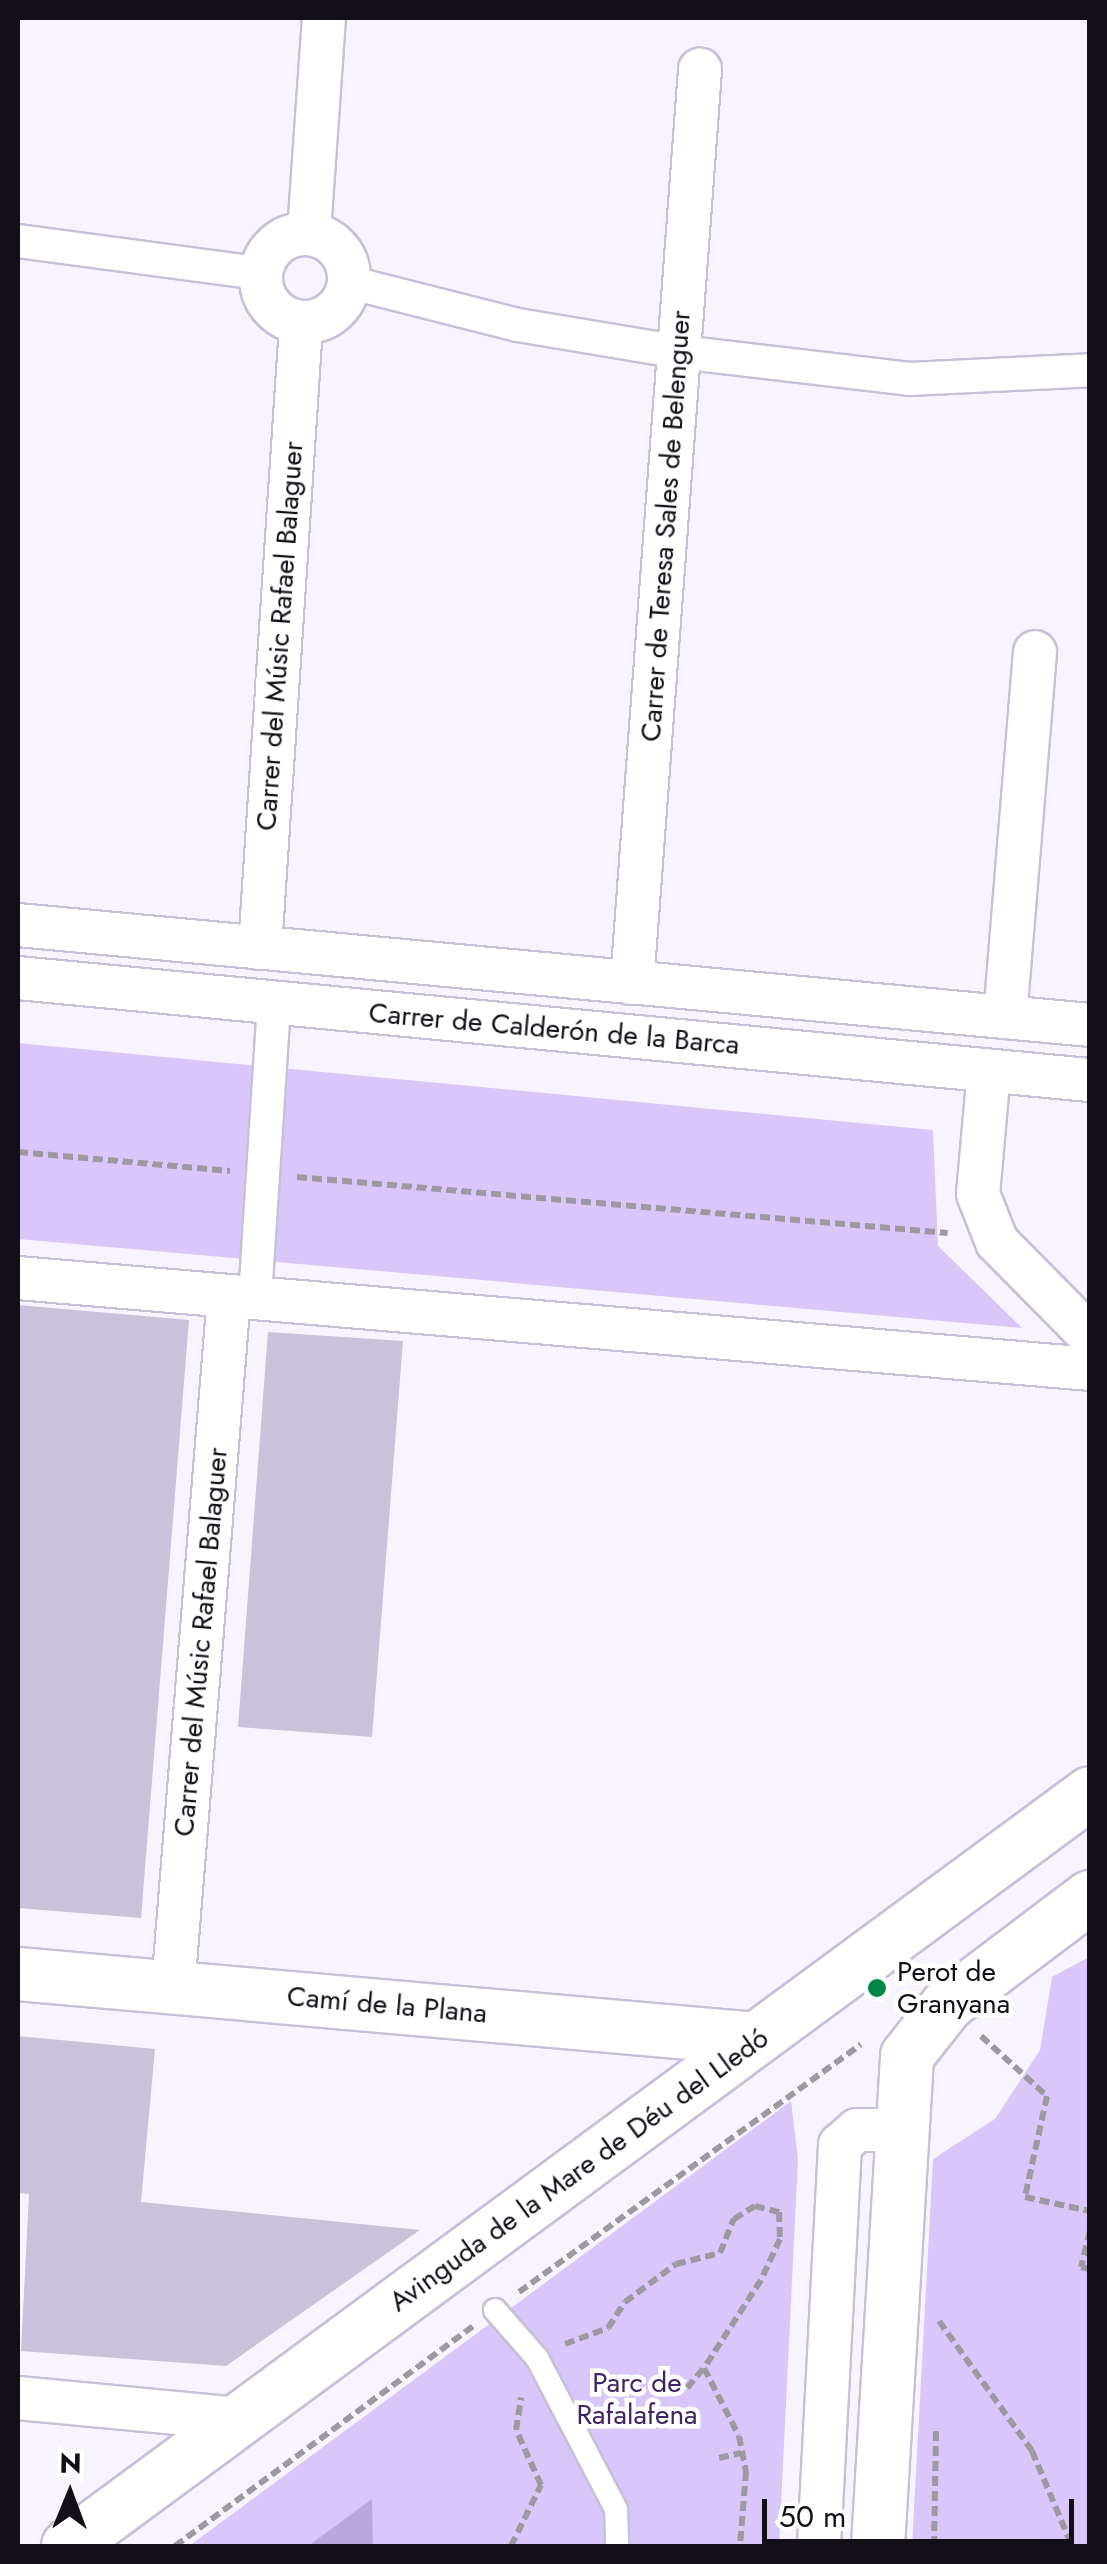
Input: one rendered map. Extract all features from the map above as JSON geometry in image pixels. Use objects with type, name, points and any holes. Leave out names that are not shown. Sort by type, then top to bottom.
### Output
[{"type":"street","points":[[309,232],[324,18]]},
{"type":"street","name":"Carrer de Teresa Sales de Belenguer","points":[[632,983],[700,70]]},
{"type":"street","points":[[309,232],[343,251],[352,283],[337,312],[301,325],[268,306],[259,273],[276,243],[309,232]]},
{"type":"street","points":[[18,241],[259,273]]},
{"type":"street","points":[[352,283],[518,325],[680,352],[909,379],[1090,370]]},
{"type":"street","name":"Carrer del Músic Rafael Balaguer","points":[[260,948],[301,325]]},
{"type":"street","points":[[1005,1017],[1035,652]]},
{"type":"street","name":"Carrer de Calderón de la Barca","points":[[18,925],[1090,1025]]},
{"type":"street","name":"Carrer de Calderón de la Barca","points":[[18,978],[1090,1080]]},
{"type":"street","name":"Carrer del Músic Rafael Balaguer","points":[[173,1988],[242,1297],[262,1174],[274,1003]]},
{"type":"street","points":[[989,1071],[978,1194],[996,1242],[1090,1336]]},
{"type":"street","points":[[18,1278],[1090,1368]]},
{"type":"street","name":"Avinguda de la Mare de Déu del Lledó","points":[[68,2546],[1090,1793]]},
{"type":"street","points":[[878,2546],[899,2130],[907,2056],[948,2004],[1090,1897]]},
{"type":"street","name":"Camí de la Plana","points":[[18,1974],[756,2039]]},
{"type":"street","points":[[819,2546],[840,2145],[857,2130],[899,2130]]},
{"type":"street","points":[[18,2398],[241,2419]]},
{"type":"lane","points":[[495,2310],[537,2358],[616,2509],[617,2546]]},
{"type":"path","points":[[18,1152],[959,1234]]},
{"type":"path","points":[[948,2004],[1047,2096],[1025,2197],[1090,2210]]},
{"type":"path","points":[[511,2546],[540,2485],[516,2430],[518,2406],[537,2358],[608,2328],[625,2302],[676,2264],[720,2254],[734,2219],[755,2206],[779,2212],[780,2238],[761,2280],[687,2388]]},
{"type":"path","points":[[1090,2230],[1082,2267],[1090,2269]]},
{"type":"path","points":[[892,2251],[1032,2451],[1072,2546]]},
{"type":"path","points":[[704,2368],[746,2471],[740,2546]]},
{"type":"path","points":[[719,2458],[741,2453]]},
{"type":"green space","points":[[18,1043],[933,1130],[938,1246],[1022,1328],[18,1239]]},
{"type":"green space","points":[[1089,1957],[1089,2546],[912,2546],[933,2159],[995,2119],[1040,2050],[1052,1977]]},
{"type":"green space","name":"Parc de Rafalafena","points":[[791,2101],[798,2159],[779,2546],[189,2546]]},
{"type":"shaded area","points":[[372,2499],[373,2546],[308,2546]]},
{"type":"building","points":[[18,1305],[189,1320],[141,1918],[18,1908]]},
{"type":"building","points":[[268,1332],[403,1341],[372,1737],[238,1727]]},
{"type":"building","points":[[18,2036],[155,2049],[141,2202],[420,2230],[226,2366],[21,2351],[29,2194],[18,2193]]},
{"type":"place","name":"Perot de Granyana","points":[[877,1988]]}]
